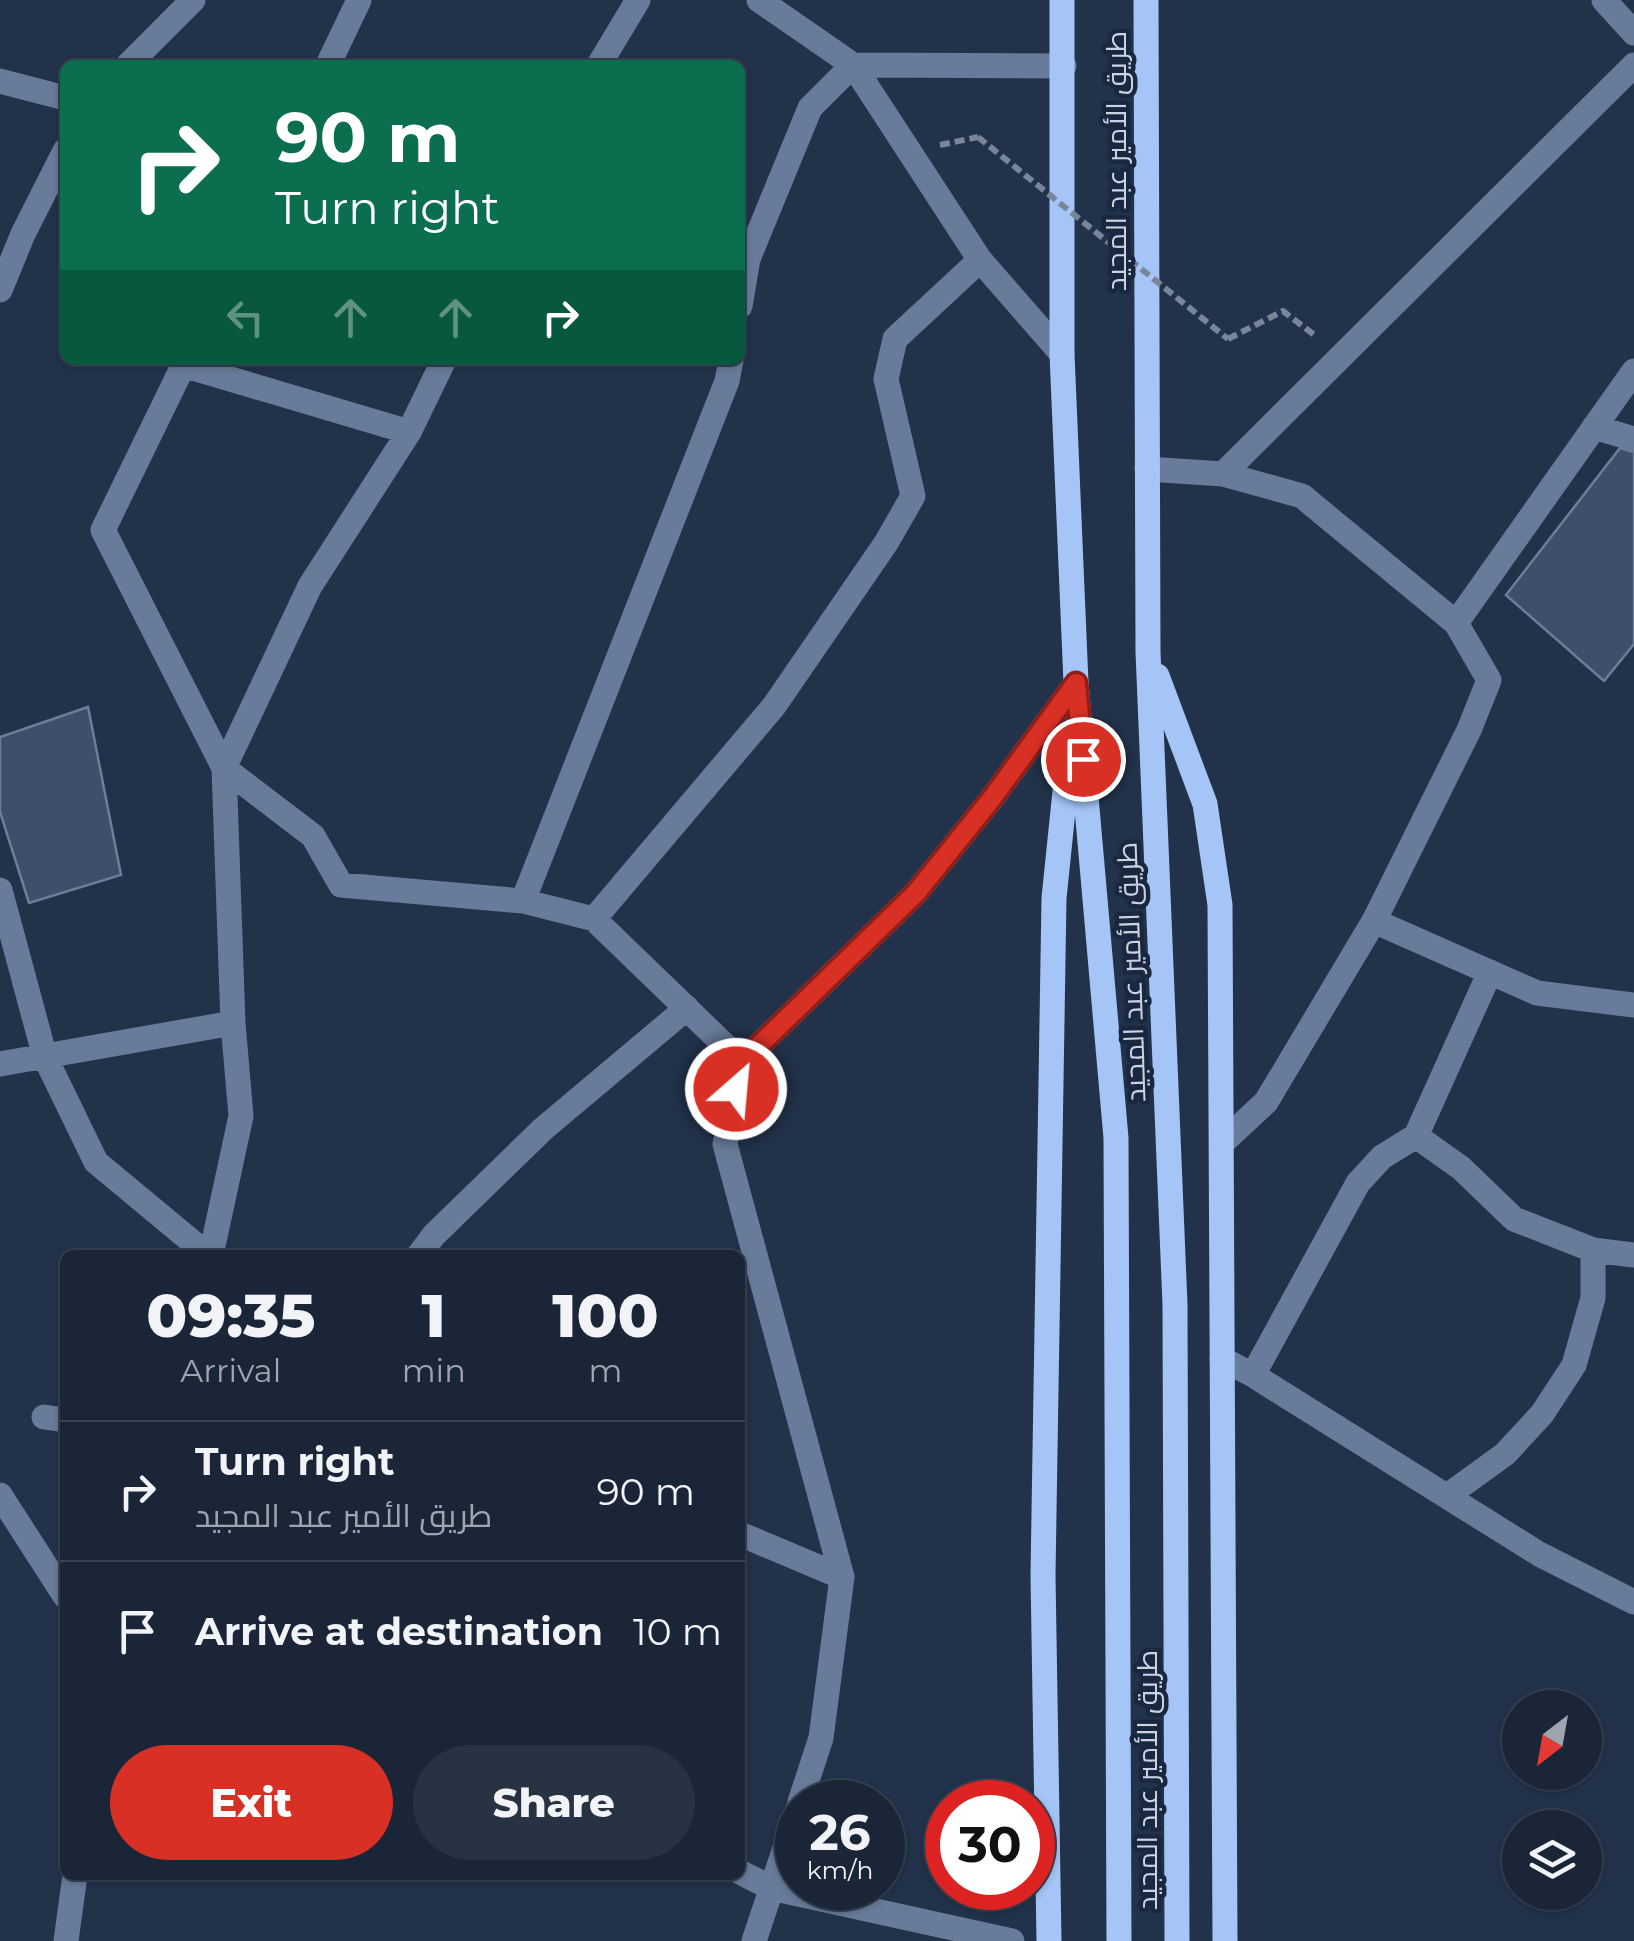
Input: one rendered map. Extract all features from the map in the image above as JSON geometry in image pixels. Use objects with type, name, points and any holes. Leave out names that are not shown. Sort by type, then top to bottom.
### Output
[{"type":"main road","name":"طريق الأمير عبد المجيد","points":[[1062,0],[1062,354],[1076,683],[1116,1138],[1118,1941]]},
{"type":"main road","name":"طريق الأمير عبد المجيد","points":[[1146,0],[1148,652],[1175,1305],[1177,1941]]},
{"type":"main road","points":[[1148,652],[1205,804],[1220,905],[1225,1941]]},
{"type":"main road","points":[[1049,1941],[1043,1575],[1054,918],[1076,683]]},
{"type":"street","points":[[133,60],[193,0]]},
{"type":"street","points":[[330,60],[359,0]]},
{"type":"street","points":[[601,60],[638,0]]},
{"type":"street","points":[[759,0],[853,65],[980,260],[1062,354]]},
{"type":"street","points":[[1604,0],[1634,32]]},
{"type":"street","points":[[745,276],[748,258],[810,108],[853,65],[1064,66]]},
{"type":"street","points":[[1223,474],[1634,65]]},
{"type":"street","points":[[0,81],[60,97]]},
{"type":"street","points":[[0,290],[60,161]]},
{"type":"street","points":[[594,919],[774,706],[886,543],[912,496],[886,379],[896,340],[980,260]]},
{"type":"street","points":[[183,365],[104,530],[224,768],[233,1024],[242,1116],[211,1250]]},
{"type":"street","points":[[191,365],[409,432]]},
{"type":"street","points":[[224,768],[310,586],[409,432],[442,365]]},
{"type":"street","points":[[523,900],[730,365]]},
{"type":"street","points":[[1456,623],[1634,371]]},
{"type":"street","points":[[1594,427],[1634,439]]},
{"type":"street","points":[[1146,469],[1223,474],[1302,496],[1456,623],[1489,680],[1469,730],[1374,921],[1266,1102],[1224,1142]]},
{"type":"street","points":[[807,1780],[821,1738],[842,1576],[725,1144],[742,1062],[916,893],[993,797],[1076,683]]},
{"type":"street","points":[[224,768],[313,836],[341,884],[523,900],[594,919],[742,1062]]},
{"type":"street","points":[[0,890],[45,1057],[96,1162],[204,1250]]},
{"type":"street","points":[[1374,921],[1537,993],[1634,1005]]},
{"type":"street","points":[[1253,1375],[1358,1183],[1382,1157],[1416,1136],[1490,972]]},
{"type":"street","points":[[423,1250],[434,1234],[543,1130],[688,1008]]},
{"type":"street","points":[[0,1064],[233,1024]]},
{"type":"street","points":[[1416,1136],[1461,1168],[1514,1218],[1594,1250],[1634,1255]]},
{"type":"street","points":[[1447,1496],[1505,1454],[1542,1414],[1574,1365],[1593,1298],[1594,1250]]},
{"type":"street","points":[[1222,1358],[1539,1554],[1634,1602]]},
{"type":"street","points":[[0,1495],[60,1588]]},
{"type":"street","points":[[745,1536],[842,1576]]},
{"type":"street","points":[[745,1875],[771,1888],[1012,1941]]},
{"type":"street","points":[[754,1941],[775,1876]]},
{"type":"street","points":[[66,1941],[75,1880]]},
{"type":"path","points":[[978,136],[1228,339],[1283,311],[1341,356]]},
{"type":"building","points":[[1620,448],[1634,452],[1634,644],[1604,681],[1506,595]]},
{"type":"building","points":[[88,707],[121,875],[29,903],[0,812],[0,737]]},
{"type":"route","points":[[736,1089],[742,1062],[916,893],[993,797],[1076,683],[1083,759]]}]
